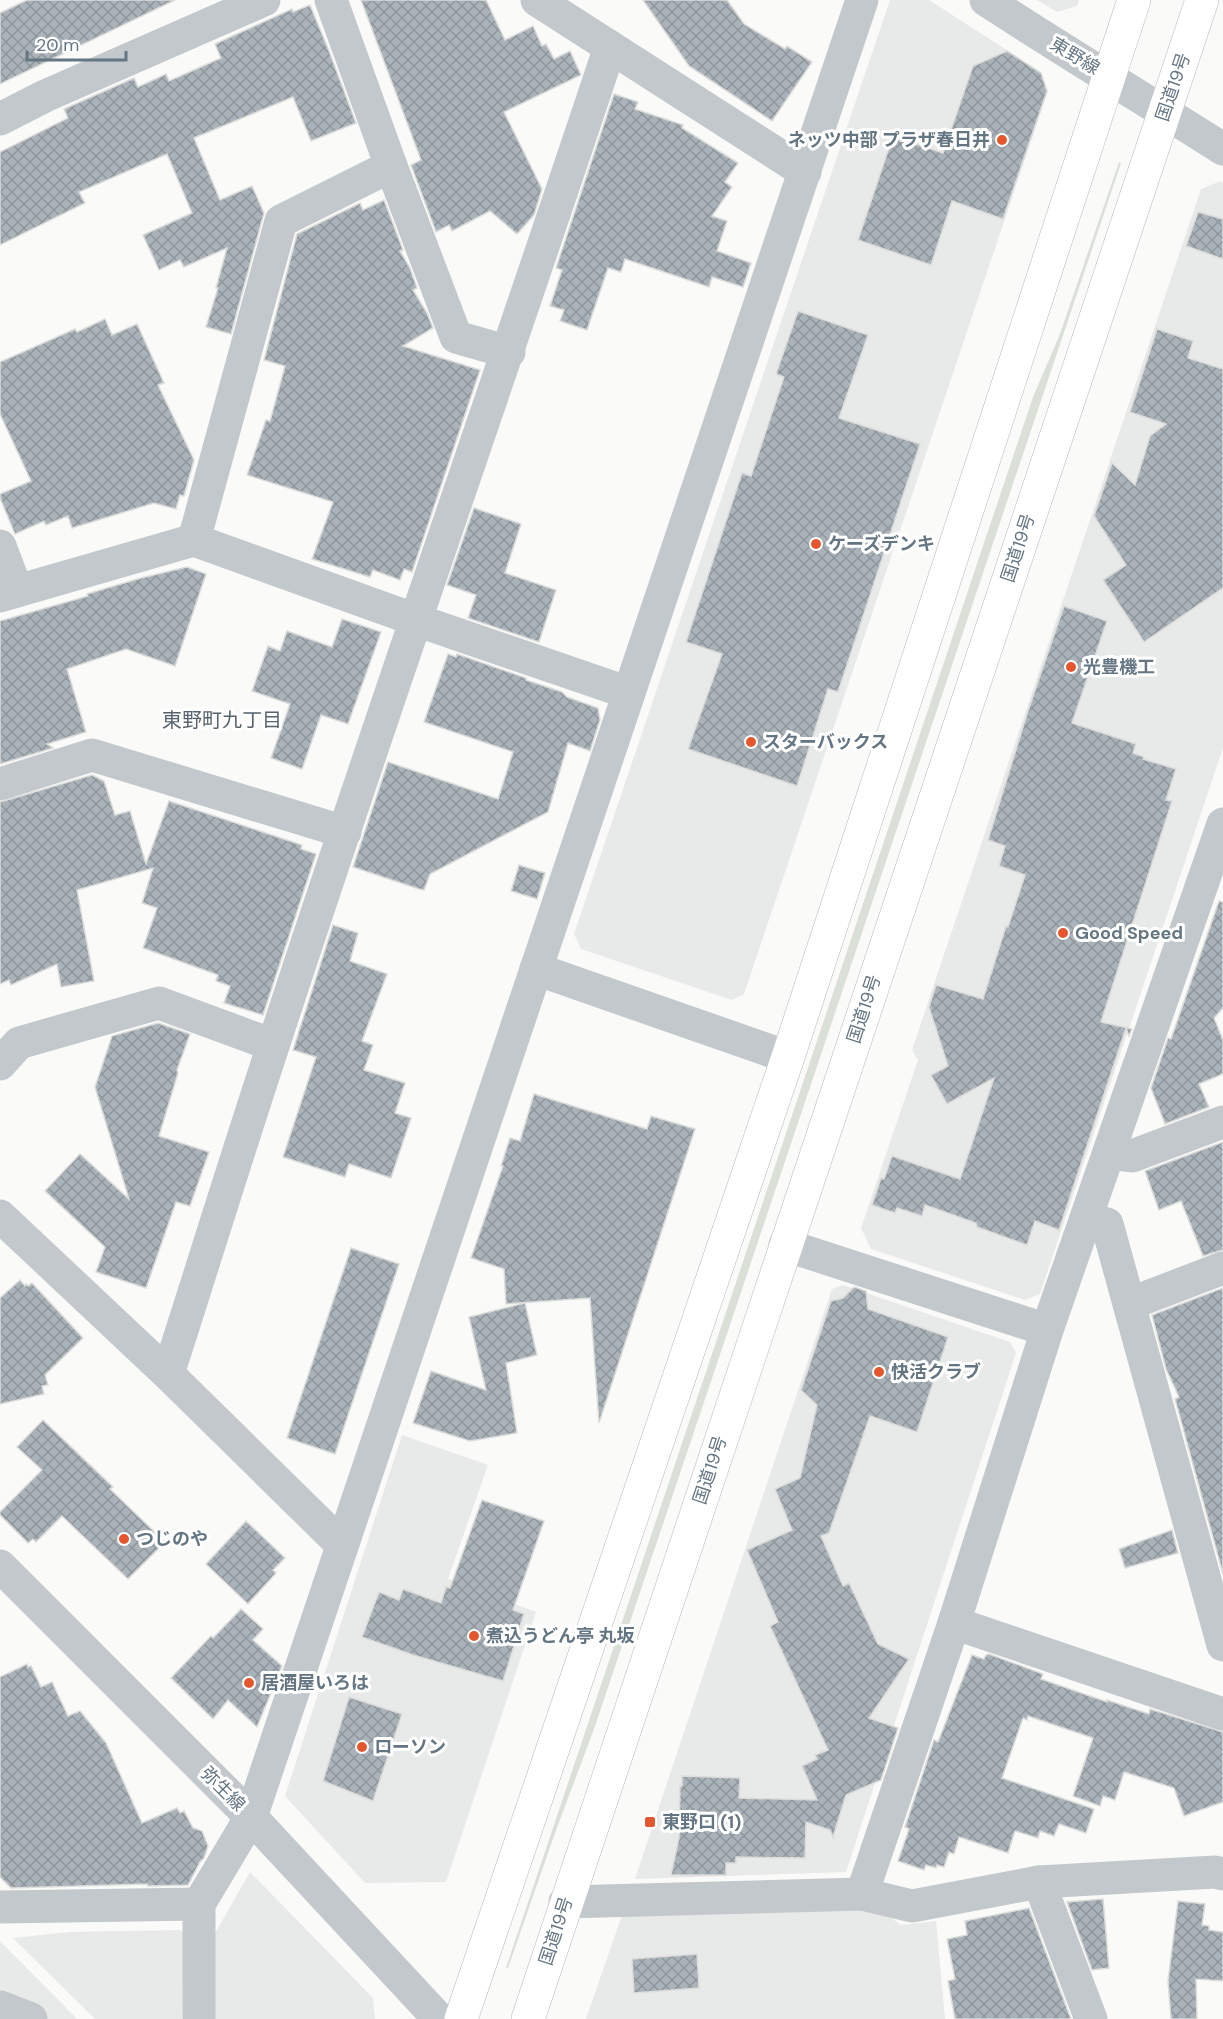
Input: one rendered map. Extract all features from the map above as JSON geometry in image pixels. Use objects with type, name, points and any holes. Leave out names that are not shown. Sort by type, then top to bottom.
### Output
[{"type":"highway","points":[[461,2019],[788,1057],[1134,0]]},
{"type":"highway","name":"国道19号","points":[[528,2019],[1202,0]]},
{"type":"street","points":[[0,119],[45,96],[264,0]]},
{"type":"street","points":[[331,0],[456,337],[509,352]]},
{"type":"street","points":[[537,0],[805,172]]},
{"type":"street","points":[[199,2019],[200,1904],[250,1816],[862,0]]},
{"type":"street","name":"東野線","points":[[986,0],[1223,149]]},
{"type":"street","points":[[168,1374],[273,1045],[509,352],[610,47]]},
{"type":"street","points":[[194,540],[281,221],[391,166]]},
{"type":"street","points":[[0,546],[8,593],[194,540],[416,620],[629,693]]},
{"type":"street","points":[[0,784],[92,755],[345,832]]},
{"type":"street","points":[[862,1894],[954,1623],[1047,1330],[1088,1218],[1223,824]]},
{"type":"street","points":[[536,969],[788,1057]]},
{"type":"street","points":[[0,1064],[19,1043],[159,1003],[273,1045]]},
{"type":"street","points":[[1109,1153],[1132,1156],[1223,1122]]},
{"type":"street","points":[[0,1216],[168,1374],[342,1545]]},
{"type":"street","points":[[1088,1218],[1107,1224],[1220,1627]]},
{"type":"street","points":[[785,1245],[1047,1330]]},
{"type":"street","points":[[1129,1304],[1223,1268]]},
{"type":"street","name":"弥生線","points":[[0,1566],[250,1816],[439,2019]]},
{"type":"street","points":[[954,1623],[1223,1714]]},
{"type":"street","points":[[566,1902],[862,1894],[912,1906],[1039,1882],[1215,1872],[1223,1874]]},
{"type":"street","points":[[1039,1882],[1091,2019]]},
{"type":"street","points":[[0,1907],[200,1904]]},
{"type":"street","points":[[0,2007],[31,2019]]},
{"type":"shaded area","points":[[890,0],[929,0],[1041,72],[1048,91],[744,994],[732,1000],[581,949],[574,934]]},
{"type":"shaded area","points":[[1037,0],[1079,0],[1077,6],[1057,12]]},
{"type":"shaded area","points":[[1119,162],[1121,163],[594,1729],[508,1968],[506,1968],[1033,397],[1060,334]]},
{"type":"shaded area","points":[[1221,181],[1223,183],[1223,748],[1040,1294],[1025,1300],[871,1249],[861,1228],[918,1060],[912,1050],[1201,189]]},
{"type":"shaded area","points":[[843,1285],[1010,1342],[1016,1353],[846,1872],[635,1879],[832,1289]]},
{"type":"shaded area","points":[[402,1435],[488,1465],[448,1579],[536,1612],[446,1882],[365,1883],[285,1796]]},
{"type":"shaded area","points":[[250,1872],[373,1998],[375,2019],[209,2019],[209,1944]]},
{"type":"shaded area","points":[[875,1906],[901,1925],[936,1921],[945,2019],[586,2019],[622,1915]]},
{"type":"shaded area","points":[[181,1930],[184,1933],[182,2019],[95,2019],[13,1938],[70,1932]]},
{"type":"shaded area","points":[[0,1941],[75,2017],[77,2019],[0,2019]]},
{"type":"building","points":[[27,0],[175,0],[0,84],[0,13]]},
{"type":"building","points":[[361,0],[486,0],[505,40],[533,26],[542,46],[546,44],[554,59],[570,51],[581,75],[504,112],[542,189],[534,215],[517,234],[490,211],[452,231],[449,225],[436,232],[411,165],[421,160]]},
{"type":"building","points":[[643,0],[727,0],[744,24],[785,49],[787,46],[812,62],[772,121],[689,66]]},
{"type":"building","points":[[310,5],[356,123],[311,141],[293,97],[194,138],[220,200],[252,186],[264,213],[231,334],[206,327],[227,248],[184,267],[180,260],[159,270],[143,235],[192,213],[167,154],[79,192],[85,203],[0,245],[0,152],[68,118],[64,109],[134,78],[138,87],[166,74],[169,81],[221,58],[215,44],[292,9],[293,12]]},
{"type":"building","points":[[1007,51],[1041,73],[1047,91],[1003,219],[952,201],[931,265],[858,240],[893,136],[943,153],[973,66]]},
{"type":"building","points":[[614,94],[638,102],[635,109],[683,125],[682,128],[738,163],[725,182],[732,187],[712,216],[727,221],[717,251],[751,263],[743,287],[712,277],[709,287],[625,259],[621,272],[608,268],[587,330],[560,321],[564,310],[550,306],[562,270],[556,268]]},
{"type":"building","points":[[384,200],[403,250],[400,251],[410,268],[417,288],[413,290],[433,328],[403,346],[480,370],[412,572],[404,569],[400,580],[373,570],[370,577],[312,559],[333,502],[247,475],[266,420],[270,421],[285,366],[264,360],[297,234],[360,203],[363,210]]},
{"type":"building","points":[[1198,212],[1223,219],[1223,259],[1186,246]]},
{"type":"building","points":[[798,311],[868,335],[839,418],[920,444],[838,692],[828,689],[797,786],[688,749],[722,654],[686,642],[742,473],[751,476],[784,377],[776,374]]},
{"type":"building","points":[[105,319],[112,335],[137,324],[164,383],[158,385],[194,460],[184,496],[180,495],[176,509],[154,503],[72,528],[68,516],[46,525],[44,521],[15,534],[0,494],[31,481],[0,414],[0,362],[75,329],[77,332]]},
{"type":"building","points":[[1157,329],[1193,341],[1188,358],[1223,369],[1223,588],[1144,642],[1103,580],[1126,565],[1094,516],[1112,463],[1135,485],[1150,436],[1166,424],[1130,412]]},
{"type":"building","points":[[474,508],[521,524],[505,573],[556,590],[539,642],[468,618],[476,595],[447,585]]},
{"type":"building","points":[[187,567],[206,574],[175,666],[126,649],[67,669],[86,732],[47,744],[53,748],[0,764],[0,621],[141,578]]},
{"type":"building","points":[[1064,606],[1107,621],[1072,723],[1136,744],[1133,753],[1144,757],[1143,759],[1176,769],[1166,800],[1172,801],[1101,1022],[1132,1029],[1129,1036],[1126,1028],[1059,1230],[1035,1221],[1027,1245],[977,1227],[976,1223],[925,1205],[922,1216],[897,1208],[895,1213],[872,1205],[881,1178],[884,1179],[892,1156],[960,1179],[994,1078],[947,1104],[931,1075],[948,1066],[929,1007],[936,985],[983,999],[1006,926],[1008,927],[1025,875],[999,866],[1005,846],[988,840],[1028,711]]},
{"type":"building","points":[[342,619],[381,632],[348,724],[321,715],[302,769],[271,758],[290,704],[252,691],[268,646],[280,651],[287,631],[332,647]]},
{"type":"building","points":[[448,654],[456,657],[457,654],[562,692],[567,697],[598,708],[600,720],[590,751],[568,743],[548,812],[430,874],[424,890],[353,867],[388,762],[498,799],[513,752],[424,722]]},
{"type":"building","points":[[92,775],[104,781],[115,815],[130,811],[146,864],[169,801],[302,845],[301,849],[316,854],[263,1015],[224,1003],[230,986],[216,981],[218,975],[143,948],[157,908],[142,903],[153,868],[77,890],[94,981],[61,987],[57,964],[11,985],[9,980],[0,984],[0,802]]},
{"type":"building","points":[[519,865],[545,873],[537,899],[511,891]]},
{"type":"building","points":[[1219,901],[1223,902],[1223,1008],[1214,1018],[1223,1040],[1223,1074],[1199,1084],[1209,1107],[1165,1124],[1151,1088],[1168,1038],[1171,1039]]},
{"type":"building","points":[[333,925],[358,933],[350,961],[387,974],[362,1041],[373,1045],[364,1070],[405,1083],[395,1113],[411,1118],[391,1178],[349,1164],[345,1177],[283,1157],[316,1057],[293,1050]]},
{"type":"building","points":[[158,1023],[190,1034],[177,1070],[159,1136],[209,1152],[190,1206],[176,1202],[146,1288],[96,1272],[105,1247],[45,1191],[80,1154],[129,1199],[95,1087],[112,1036]]},
{"type":"building","points":[[534,1094],[647,1129],[651,1116],[695,1129],[599,1423],[590,1298],[506,1304],[504,1269],[471,1258],[503,1166],[501,1166],[510,1138],[520,1141]]},
{"type":"building","points":[[1223,1142],[1223,1250],[1203,1256],[1181,1201],[1159,1210],[1145,1171]]},
{"type":"building","points":[[351,1248],[399,1264],[335,1454],[287,1438]]},
{"type":"building","points":[[20,1280],[25,1286],[32,1283],[83,1338],[45,1375],[48,1385],[42,1386],[44,1394],[0,1404],[0,1298]]},
{"type":"building","points":[[854,1287],[866,1291],[868,1309],[948,1337],[917,1432],[870,1416],[829,1533],[821,1536],[843,1586],[849,1583],[878,1644],[909,1659],[869,1718],[898,1728],[881,1780],[846,1795],[833,1837],[830,1830],[806,1822],[805,1858],[736,1857],[736,1863],[726,1863],[726,1875],[671,1875],[679,1838],[682,1776],[740,1778],[739,1798],[817,1800],[802,1766],[817,1759],[815,1755],[828,1750],[770,1626],[778,1622],[747,1550],[792,1530],[775,1489],[800,1478],[817,1405],[801,1390],[831,1301],[843,1298]]},
{"type":"building","points":[[1223,1288],[1223,1574],[1175,1399],[1179,1397],[1166,1369],[1152,1315]]},
{"type":"building","points":[[525,1303],[537,1355],[506,1363],[517,1433],[470,1441],[413,1423],[431,1371],[486,1390],[469,1317]]},
{"type":"building","points":[[43,1420],[113,1487],[110,1489],[165,1542],[128,1579],[62,1516],[36,1542],[33,1539],[28,1543],[0,1515],[0,1512],[42,1470],[17,1447]]},
{"type":"building","points":[[482,1500],[544,1521],[513,1610],[524,1614],[503,1681],[413,1655],[362,1637],[379,1592],[399,1600],[403,1589],[441,1603],[446,1587],[450,1588]]},
{"type":"building","points":[[246,1521],[285,1558],[273,1570],[276,1573],[248,1604],[206,1564]]},
{"type":"building","points":[[1172,1530],[1178,1553],[1125,1568],[1119,1549]]},
{"type":"building","points":[[241,1609],[263,1629],[253,1640],[282,1666],[257,1727],[228,1700],[213,1719],[171,1678],[211,1636],[213,1638]]},
{"type":"building","points":[[989,1654],[1043,1674],[1041,1679],[1107,1702],[1107,1700],[1149,1714],[1150,1709],[1223,1732],[1223,1802],[1184,1816],[1174,1788],[1124,1772],[1115,1800],[1103,1796],[1100,1806],[1073,1796],[1093,1738],[1028,1716],[1027,1720],[1023,1718],[1002,1778],[1094,1809],[1086,1833],[1059,1824],[1054,1836],[1040,1831],[1038,1838],[1015,1831],[1008,1853],[959,1837],[954,1854],[949,1852],[944,1867],[937,1865],[936,1868],[926,1865],[924,1870],[898,1861],[909,1829],[905,1827],[934,1740],[938,1742],[972,1655],[984,1659]]},
{"type":"building","points":[[27,1664],[28,1667],[31,1666],[41,1687],[52,1682],[68,1716],[80,1711],[106,1743],[142,1823],[177,1808],[180,1813],[184,1811],[193,1828],[202,1831],[208,1846],[204,1858],[188,1885],[11,1888],[0,1877],[0,1677]]},
{"type":"building","name":"ローソン","points":[[349,1697],[402,1714],[373,1801],[323,1781]]},
{"type":"building","points":[[1103,1899],[1109,1968],[1092,1970],[1067,1902]]},
{"type":"building","points":[[1178,1901],[1205,1904],[1202,1925],[1209,1926],[1209,1930],[1223,1932],[1223,1981],[1196,1979],[1197,2019],[1171,2019],[1168,1981]]},
{"type":"building","points":[[1029,1908],[1071,2019],[955,2019],[948,1981],[955,1979],[947,1939],[967,1935],[965,1921]]},
{"type":"building","points":[[697,1954],[699,1988],[634,1993],[632,1959]]},
{"type":"place","name":"ネッツ中部 プラザ春日井","points":[[1002,140]]},
{"type":"place","name":"ケーズデンキ","points":[[816,544]]},
{"type":"place","name":"光豊機工","points":[[1071,667]]},
{"type":"place","name":"スターバックス","points":[[751,742]]},
{"type":"place","name":"Good Speed","points":[[1063,933]]},
{"type":"place","name":"快活クラブ","points":[[879,1372]]},
{"type":"place","name":"つじのや","points":[[124,1539]]},
{"type":"place","name":"煮込うどん亭 丸坂","points":[[474,1636]]},
{"type":"place","name":"居酒屋いろは","points":[[249,1683]]},
{"type":"place","name":"ローソン","points":[[362,1747]]},
{"type":"place","name":"東野口 (1)","points":[[650,1822]]},
{"type":"district","name":"東野町九丁目","points":[[222,720]]}]
